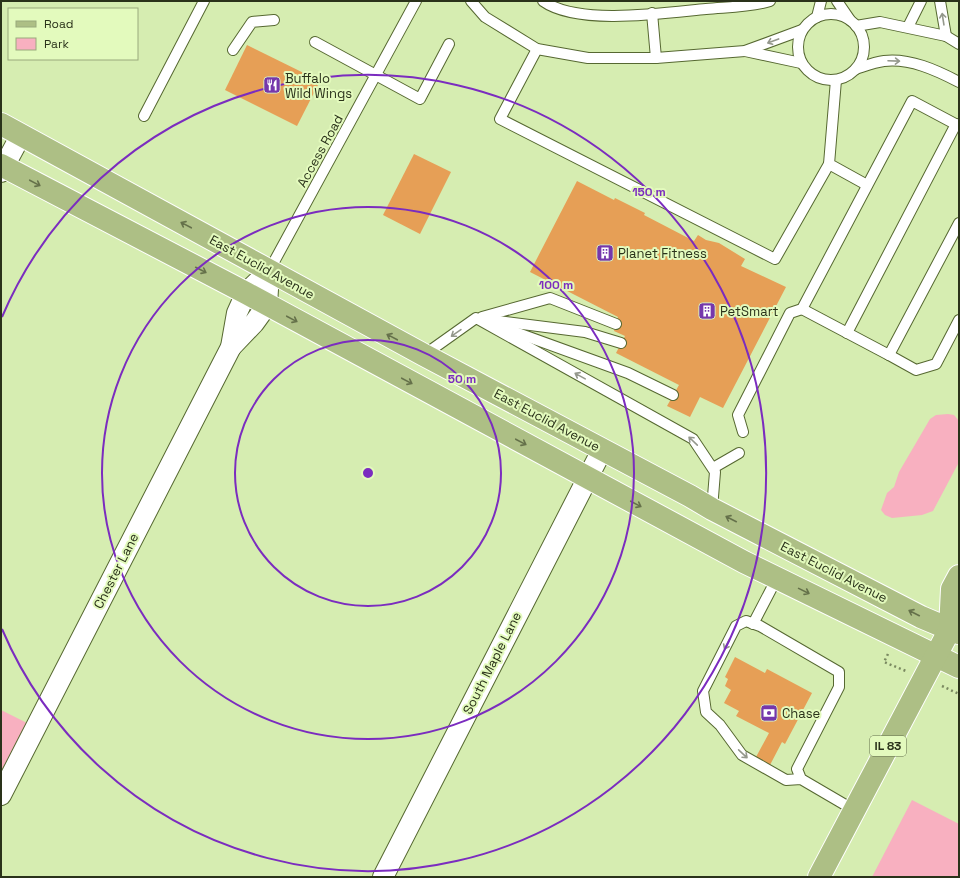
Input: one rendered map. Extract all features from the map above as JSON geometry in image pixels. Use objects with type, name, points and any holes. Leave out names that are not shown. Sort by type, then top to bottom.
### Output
[{"type":"main road","name":"East Euclid Avenue","points":[[1,124],[424,355],[712,509],[922,616],[956,628]]},
{"type":"main road","points":[[2,168],[246,293],[587,478],[776,578],[959,667]]},
{"type":"main road","name":"IL 83","points":[[819,877],[937,656],[956,628],[952,589],[959,576]]},
{"type":"street","points":[[2,168],[21,135]]},
{"type":"street","name":"Chester Lane","points":[[231,347],[237,313],[246,293],[270,271]]},
{"type":"street","points":[[267,305],[270,271]]},
{"type":"street","name":"Chester Lane","points":[[1,795],[231,347],[254,323],[267,305]]},
{"type":"street","name":"South Maple Lane","points":[[383,877],[602,450]]},
{"type":"lane","points":[[144,116],[204,1]]},
{"type":"lane","name":"Access Road","points":[[270,271],[416,1]]},
{"type":"lane","points":[[471,1],[485,16],[536,49],[588,58],[656,58],[745,51],[802,30]]},
{"type":"lane","points":[[543,1],[550,6],[588,15],[627,16],[730,7],[770,1]]},
{"type":"lane","points":[[817,17],[821,1]]},
{"type":"lane","points":[[745,51],[801,64],[814,76],[825,80],[836,80],[847,77],[856,69],[864,52],[864,41],[837,1]]},
{"type":"lane","points":[[908,27],[921,1]]},
{"type":"lane","points":[[940,1],[946,36]]},
{"type":"lane","points":[[652,13],[656,58]]},
{"type":"lane","points":[[801,64],[798,47],[802,30],[807,24],[817,17],[828,14],[839,15],[853,23],[880,22],[908,27],[946,36],[959,44]]},
{"type":"lane","points":[[233,50],[252,22],[274,20]]},
{"type":"lane","points":[[315,42],[420,99],[449,44]]},
{"type":"lane","points":[[536,49],[500,119],[775,259],[829,164],[836,80]]},
{"type":"lane","points":[[856,69],[884,61],[906,62],[937,70],[959,82]]},
{"type":"lane","points":[[744,432],[738,415],[790,313],[802,309],[912,101],[957,125],[847,333]]},
{"type":"lane","points":[[829,164],[867,185]]},
{"type":"lane","points":[[889,355],[959,223]]},
{"type":"lane","points":[[424,355],[476,318],[550,298],[616,324]]},
{"type":"lane","points":[[802,309],[916,370],[936,364],[959,320]]},
{"type":"lane","points":[[476,318],[585,332],[621,343]]},
{"type":"lane","points":[[476,318],[628,372],[673,395]]},
{"type":"lane","points":[[476,318],[693,439],[716,472],[712,509]]},
{"type":"lane","points":[[712,468],[739,452]]},
{"type":"lane","points":[[753,624],[776,578]]},
{"type":"lane","points":[[801,779],[797,769],[839,686],[839,672],[746,621],[736,626],[703,691],[706,712],[720,725],[742,755],[786,780],[801,779],[854,810]]},
{"type":"green space","points":[[936,415],[954,415],[959,421],[959,462],[933,511],[922,515],[892,518],[885,515],[881,510],[887,493],[894,487],[899,472],[930,419]]},
{"type":"green space","points":[[1,710],[29,724],[1,779]]},
{"type":"green space","points":[[912,800],[959,824],[959,877],[872,877]]},
{"type":"building","name":"Buffalo Wild Wings","points":[[247,45],[320,81],[297,126],[225,90]]},
{"type":"building","points":[[414,154],[451,172],[420,234],[383,215]]},
{"type":"building","points":[[577,181],[614,200],[615,198],[645,213],[644,215],[694,241],[698,235],[706,240],[719,243],[745,259],[741,266],[786,287],[723,408],[700,397],[690,417],[667,406],[679,385],[616,353],[625,336],[614,331],[618,317],[530,272]]},
{"type":"building","name":"Chase","points":[[735,657],[765,673],[767,669],[812,693],[785,744],[782,742],[770,765],[756,757],[769,733],[736,716],[739,711],[724,703],[731,690],[725,686],[728,679],[725,677]]},
{"type":"place","name":"Buffalo Wild Wings","points":[[272,85]]},
{"type":"place","name":"Planet Fitness","points":[[605,253]]},
{"type":"place","name":"PetSmart","points":[[707,311]]},
{"type":"place","name":"Chase","points":[[769,713]]}]
